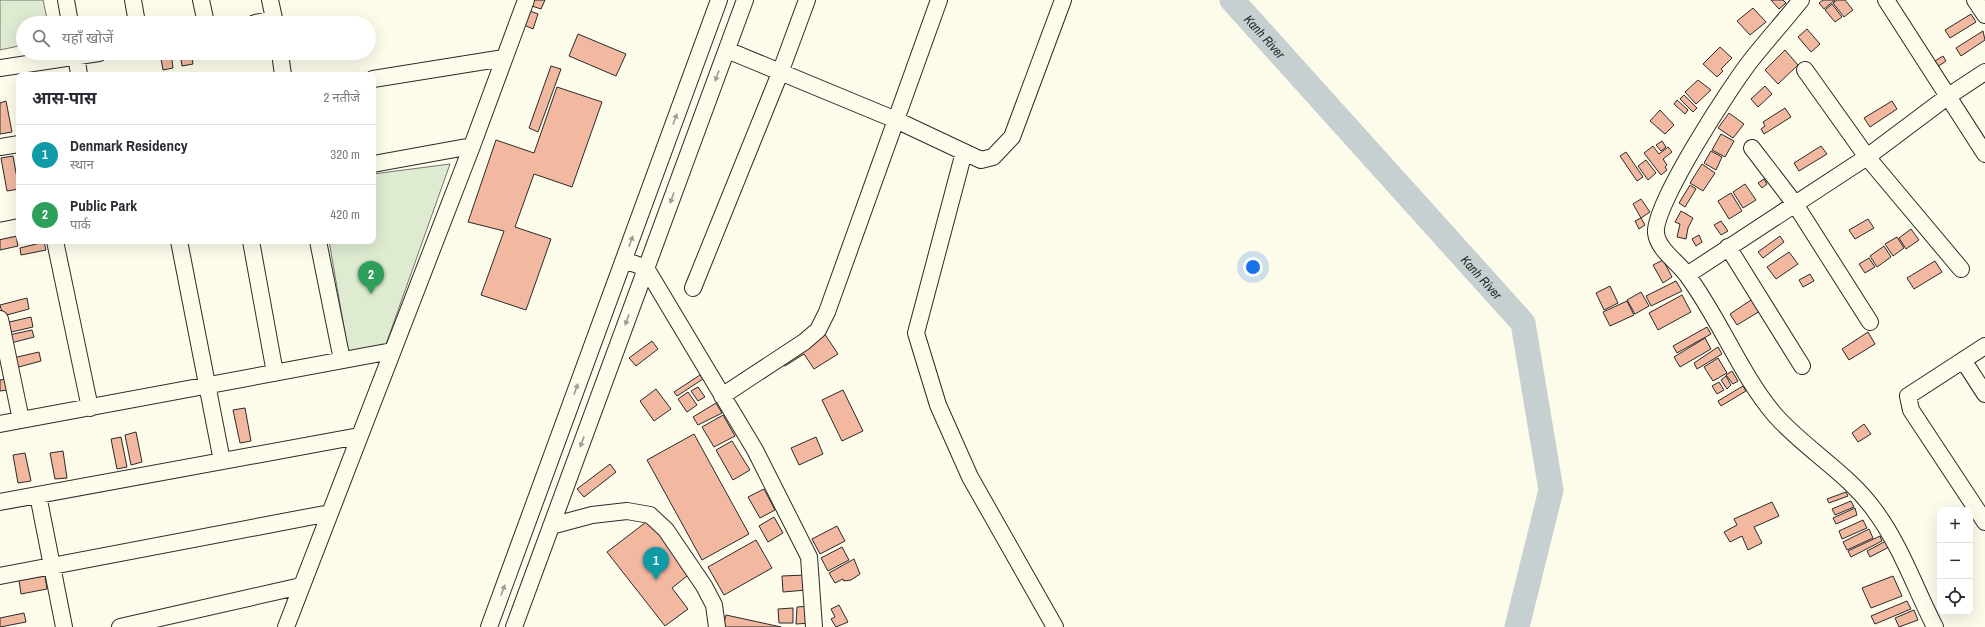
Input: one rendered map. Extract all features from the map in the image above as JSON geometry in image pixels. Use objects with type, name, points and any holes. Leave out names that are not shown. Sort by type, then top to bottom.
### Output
[{"type":"street","points":[[66,0],[69,16]]},
{"type":"street","points":[[133,0],[136,16]]},
{"type":"street","points":[[201,0],[204,16]]},
{"type":"street","points":[[270,0],[273,16]]},
{"type":"street","points":[[286,627],[472,146],[526,0]]},
{"type":"street","points":[[489,627],[719,0]]},
{"type":"street","points":[[514,627],[745,0]]},
{"type":"street","points":[[693,288],[780,72],[806,0]]},
{"type":"street","points":[[722,396],[804,342],[818,330],[827,312],[939,0]]},
{"type":"street","points":[[727,50],[896,120],[981,160],[993,158],[1012,137],[1064,0]]},
{"type":"street","points":[[1801,0],[1751,60],[1724,99],[1682,168],[1660,210],[1656,233],[1663,249],[1687,275],[1725,335],[1755,387],[1776,416],[1856,487],[1876,511],[1902,555],[1935,627]]},
{"type":"street","points":[[1886,0],[1985,154]]},
{"type":"street","points":[[1975,0],[1985,15]]},
{"type":"street","points":[[376,79],[504,58]]},
{"type":"street","points":[[0,68],[47,60]]},
{"type":"street","points":[[77,60],[79,72]]},
{"type":"street","points":[[281,60],[283,72]]},
{"type":"street","points":[[1804,70],[1867,157],[1962,269]]},
{"type":"street","points":[[1687,275],[1867,157],[1947,97],[1985,72]]},
{"type":"street","points":[[0,147],[16,144]]},
{"type":"street","points":[[376,163],[472,146]]},
{"type":"street","points":[[1752,148],[1795,204],[1870,322]]},
{"type":"street","points":[[964,152],[916,333],[938,405],[970,476],[1052,626]]},
{"type":"street","points":[[0,231],[16,228]]},
{"type":"street","points":[[56,244],[90,408]]},
{"type":"street","points":[[180,244],[222,462]]},
{"type":"street","points":[[252,244],[275,373]]},
{"type":"street","points":[[319,244],[342,360]]},
{"type":"street","points":[[1728,247],[1802,366]]},
{"type":"street","points":[[624,260],[646,268],[755,450],[810,557],[814,627]]},
{"type":"street","points":[[0,319],[21,420]]},
{"type":"street","points":[[1985,346],[1908,396],[1911,410],[1985,522]]},
{"type":"street","points":[[0,424],[392,351]]},
{"type":"street","points":[[1963,360],[1985,394]]},
{"type":"street","points":[[0,502],[359,436]]},
{"type":"street","points":[[38,495],[64,627]]},
{"type":"street","points":[[551,526],[592,514],[627,511],[650,515],[666,530],[704,586],[714,605],[717,627]]},
{"type":"street","points":[[0,576],[330,513]]},
{"type":"street","points":[[120,627],[302,586]]},
{"type":"green space","points":[[0,0],[43,0],[46,16],[16,16],[16,47],[0,50]]},
{"type":"green space","points":[[450,164],[385,347],[349,356],[330,244],[376,244],[376,174]]},
{"type":"building","points":[[531,0],[545,0],[541,9],[529,5]]},
{"type":"building","points":[[1771,0],[1783,0],[1786,3],[1779,9]]},
{"type":"building","points":[[1823,0],[1835,0],[1824,9],[1819,3]]},
{"type":"building","points":[[1837,0],[1845,0],[1853,10],[1844,17],[1833,3]]},
{"type":"building","points":[[1832,4],[1842,17],[1835,22],[1825,10]]},
{"type":"building","points":[[1753,8],[1766,22],[1750,35],[1737,21]]},
{"type":"building","points":[[530,11],[538,14],[533,29],[524,25]]},
{"type":"building","points":[[1971,14],[1976,22],[1950,38],[1945,30]]},
{"type":"building","points":[[1807,29],[1820,44],[1811,52],[1798,37]]},
{"type":"building","points":[[1983,31],[1985,40],[1961,56],[1956,48]]},
{"type":"building","points":[[578,34],[626,54],[616,76],[569,56]]},
{"type":"building","points":[[1720,47],[1732,58],[1721,69],[1723,71],[1717,77],[1703,64]]},
{"type":"building","points":[[1785,50],[1798,65],[1778,84],[1765,70]]},
{"type":"building","points":[[1943,56],[1946,61],[1933,70],[1930,64]]},
{"type":"building","points":[[161,60],[172,60],[173,68],[163,70]]},
{"type":"building","points":[[181,60],[192,60],[193,64],[182,66]]},
{"type":"building","points":[[551,66],[561,69],[538,132],[529,128]]},
{"type":"building","points":[[1698,80],[1711,90],[1696,104],[1685,92]]},
{"type":"building","points":[[1765,86],[1772,94],[1758,107],[1751,99]]},
{"type":"building","points":[[557,87],[602,102],[572,187],[534,174],[515,227],[551,239],[526,310],[481,295],[504,231],[468,222],[496,140],[534,153]]},
{"type":"building","points":[[1684,95],[1697,108],[1693,112],[1680,99]]},
{"type":"building","points":[[1677,100],[1688,110],[1685,114],[1674,104]]},
{"type":"building","points":[[6,101],[12,132],[0,134],[0,103]]},
{"type":"building","points":[[1892,101],[1897,109],[1870,127],[1864,118]]},
{"type":"building","points":[[1785,108],[1791,117],[1764,134],[1761,129],[1765,126],[1763,122]]},
{"type":"building","points":[[1660,110],[1674,125],[1665,134],[1650,121]]},
{"type":"building","points":[[1729,113],[1744,124],[1733,138],[1718,128]]},
{"type":"building","points":[[1721,134],[1734,141],[1725,157],[1712,150]]},
{"type":"building","points":[[1662,141],[1666,147],[1661,151],[1656,145]]},
{"type":"building","points":[[1653,146],[1659,154],[1668,147],[1672,152],[1663,159],[1667,165],[1665,167],[1667,170],[1661,175],[1644,153]]},
{"type":"building","points":[[1821,146],[1827,154],[1799,171],[1794,163]]},
{"type":"building","points":[[1711,151],[1722,157],[1716,170],[1704,163]]},
{"type":"building","points":[[1626,152],[1643,177],[1637,181],[1620,156]]},
{"type":"building","points":[[13,156],[16,172],[16,190],[7,191],[1,158]]},
{"type":"building","points":[[1646,160],[1656,173],[1648,180],[1638,166]]},
{"type":"building","points":[[1702,164],[1715,173],[1703,191],[1690,183]]},
{"type":"building","points":[[1764,179],[1767,184],[1762,188],[1758,183]]},
{"type":"building","points":[[1745,184],[1756,200],[1743,208],[1733,192]]},
{"type":"building","points":[[1690,185],[1696,189],[1685,207],[1679,203]]},
{"type":"building","points":[[1731,193],[1742,211],[1729,219],[1718,201]]},
{"type":"building","points":[[1641,199],[1650,212],[1641,218],[1633,204]]},
{"type":"building","points":[[1681,211],[1693,218],[1688,228],[1686,239],[1677,237],[1680,224],[1675,222]]},
{"type":"building","points":[[1641,218],[1645,225],[1639,229],[1635,221]]},
{"type":"building","points":[[1868,219],[1874,228],[1855,239],[1849,230]]},
{"type":"building","points":[[1721,221],[1728,231],[1721,235],[1714,225]]},
{"type":"building","points":[[1911,229],[1919,240],[1906,249],[1899,238]]},
{"type":"building","points":[[1699,235],[1702,242],[1696,246],[1692,239]]},
{"type":"building","points":[[16,236],[16,244],[18,246],[0,250],[0,239]]},
{"type":"building","points":[[1780,236],[1784,242],[1763,258],[1758,252]]},
{"type":"building","points":[[1897,237],[1904,248],[1893,256],[1885,244]]},
{"type":"building","points":[[36,244],[44,244],[46,250],[21,255],[20,248]]},
{"type":"building","points":[[1884,246],[1891,257],[1877,267],[1870,256]]},
{"type":"building","points":[[1789,252],[1798,264],[1776,279],[1767,267]]},
{"type":"building","points":[[1869,258],[1875,267],[1865,273],[1859,264]]},
{"type":"building","points":[[1663,260],[1672,277],[1663,283],[1653,265]]},
{"type":"building","points":[[1935,261],[1942,272],[1914,289],[1907,278]]},
{"type":"building","points":[[1810,274],[1814,281],[1803,287],[1799,280]]},
{"type":"building","points":[[1676,281],[1682,291],[1651,306],[1646,296]]},
{"type":"building","points":[[1610,286],[1618,303],[1604,310],[1596,293]]},
{"type":"building","points":[[1641,292],[1649,306],[1635,314],[1627,300]]},
{"type":"building","points":[[1682,295],[1691,312],[1658,330],[1649,313]]},
{"type":"building","points":[[1757,296],[1765,308],[1737,325],[1730,314]]},
{"type":"building","points":[[27,298],[29,309],[3,316],[0,305]]},
{"type":"building","points":[[1627,301],[1634,315],[1610,326],[1603,312]]},
{"type":"building","points":[[31,317],[33,327],[7,333],[5,323]]},
{"type":"building","points":[[818,324],[838,354],[814,369],[804,354],[785,366],[776,361]]},
{"type":"building","points":[[1707,327],[1711,334],[1677,353],[1673,346]]},
{"type":"building","points":[[32,330],[34,337],[11,343],[9,335]]},
{"type":"building","points":[[1868,332],[1875,344],[1849,360],[1842,349]]},
{"type":"building","points":[[1705,338],[1711,349],[1680,367],[1674,357]]},
{"type":"building","points":[[652,341],[658,349],[636,366],[629,358]]},
{"type":"building","points":[[1718,347],[1722,354],[1697,369],[1694,363]]},
{"type":"building","points":[[39,352],[41,361],[15,368],[13,358]]},
{"type":"building","points":[[1718,358],[1727,373],[1713,381],[1704,367]]},
{"type":"building","points":[[1732,371],[1738,381],[1733,384],[1726,375]]},
{"type":"building","points":[[700,375],[703,379],[677,396],[674,392]]},
{"type":"building","points":[[1726,376],[1731,385],[1727,389],[1721,380]]},
{"type":"building","points":[[6,379],[8,390],[0,391],[0,380]]},
{"type":"building","points":[[1719,382],[1724,390],[1717,394],[1712,386]]},
{"type":"building","points":[[1743,386],[1746,391],[1721,406],[1718,401]]},
{"type":"building","points":[[698,387],[705,397],[698,401],[691,391]]},
{"type":"building","points":[[656,389],[671,409],[654,421],[640,401]]},
{"type":"building","points":[[843,390],[863,431],[842,441],[822,400]]},
{"type":"building","points":[[688,392],[697,405],[687,412],[678,399]]},
{"type":"building","points":[[716,403],[722,413],[698,425],[693,417]]},
{"type":"building","points":[[245,408],[251,441],[240,443],[233,410]]},
{"type":"building","points":[[723,415],[735,436],[714,447],[702,427]]},
{"type":"building","points":[[1864,424],[1871,434],[1858,442],[1852,433]]},
{"type":"building","points":[[136,432],[142,462],[131,465],[125,435]]},
{"type":"building","points":[[694,434],[749,534],[702,560],[647,460]]},
{"type":"building","points":[[121,437],[127,467],[117,469],[111,439]]},
{"type":"building","points":[[816,437],[823,454],[799,465],[791,448]]},
{"type":"building","points":[[732,441],[750,470],[733,480],[716,450]]},
{"type":"building","points":[[63,451],[67,478],[55,479],[50,453]]},
{"type":"building","points":[[25,453],[31,481],[18,483],[13,455]]},
{"type":"building","points":[[610,464],[616,472],[584,497],[577,489]]},
{"type":"building","points":[[764,489],[775,510],[760,518],[748,497]]},
{"type":"building","points":[[1846,492],[1848,496],[1829,503],[1827,499]]},
{"type":"building","points":[[1851,501],[1854,507],[1835,515],[1832,509]]},
{"type":"building","points":[[1772,502],[1779,516],[1754,527],[1762,543],[1748,550],[1742,536],[1730,542],[1724,532],[1737,525],[1734,519]]},
{"type":"building","points":[[1855,508],[1857,515],[1836,524],[1833,518]]},
{"type":"building","points":[[774,517],[783,533],[768,542],[759,526]]},
{"type":"building","points":[[650,519],[692,572],[672,588],[688,609],[665,626],[607,552]]},
{"type":"building","points":[[1863,520],[1867,528],[1842,539],[1839,531]]},
{"type":"building","points":[[837,526],[845,541],[820,554],[812,539]]},
{"type":"building","points":[[1869,529],[1873,538],[1847,550],[1843,542]]},
{"type":"building","points":[[1880,536],[1882,541],[1851,557],[1848,551]]},
{"type":"building","points":[[756,540],[772,568],[724,595],[708,567]]},
{"type":"building","points":[[1886,541],[1889,547],[1870,557],[1867,551]]},
{"type":"building","points":[[842,547],[849,560],[828,571],[821,558]]},
{"type":"building","points":[[854,559],[860,574],[851,580],[844,581],[843,579],[835,583],[829,573]]},
{"type":"building","points":[[806,575],[807,590],[783,592],[782,576]]},
{"type":"building","points":[[45,576],[47,589],[21,594],[19,580]]},
{"type":"building","points":[[1893,576],[1902,596],[1871,608],[1862,588]]},
{"type":"building","points":[[1907,601],[1911,609],[1875,624],[1871,616]]},
{"type":"building","points":[[839,605],[848,622],[836,627],[831,619],[835,617],[831,609]]},
{"type":"building","points":[[810,606],[811,623],[796,624],[797,607]]},
{"type":"building","points":[[793,608],[793,623],[779,623],[778,609]]},
{"type":"building","points":[[1914,610],[1918,620],[1899,627],[1895,618]]},
{"type":"building","points":[[24,613],[26,622],[0,627],[0,618]]},
{"type":"building","points":[[726,615],[781,627],[723,627]]},
{"type":"waterway","name":"Kanh River","points":[[1232,0],[1523,323],[1551,490],[1517,627]]},
{"type":"place","name":"Public Park","points":[[371,294]]},
{"type":"place","name":"Denmark Residency","points":[[656,580]]}]
